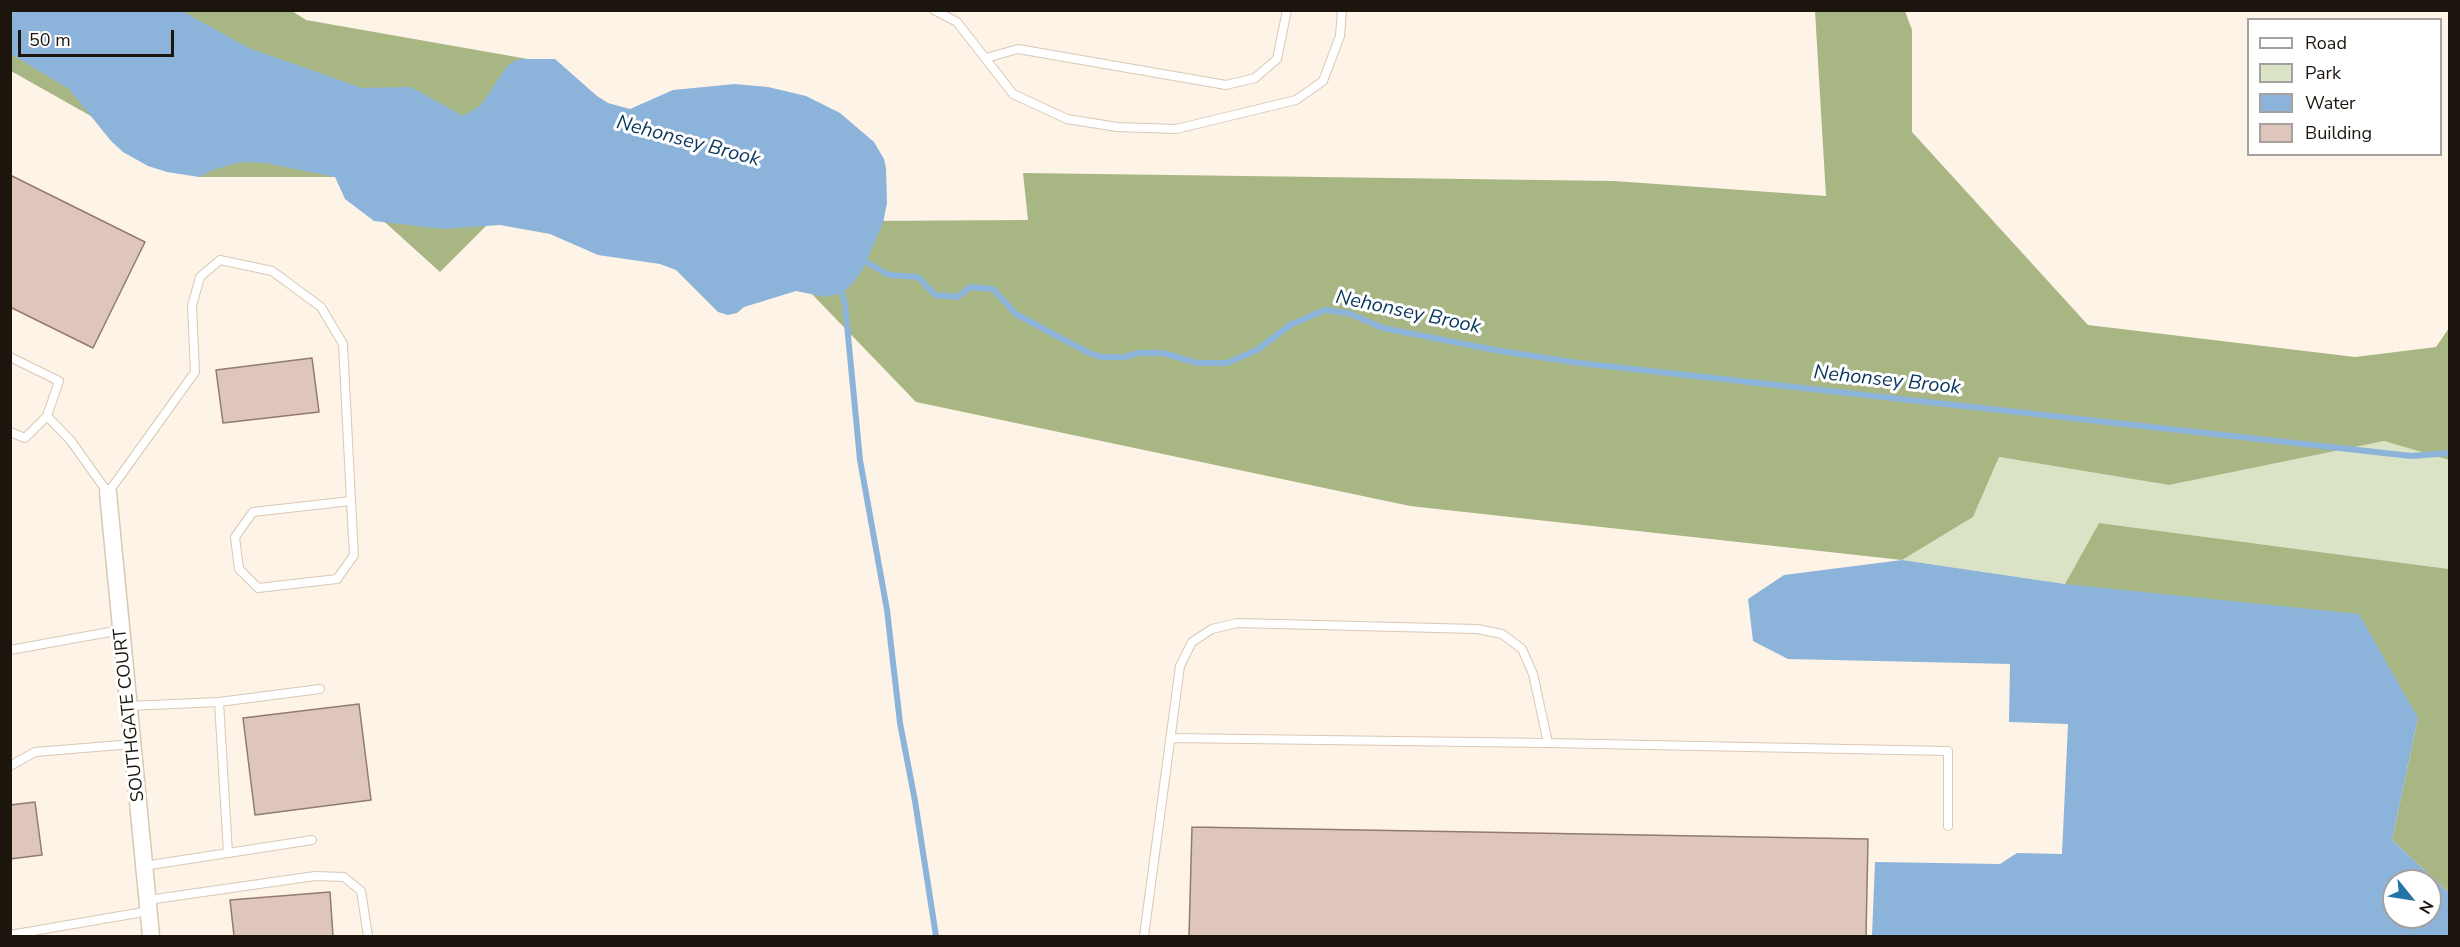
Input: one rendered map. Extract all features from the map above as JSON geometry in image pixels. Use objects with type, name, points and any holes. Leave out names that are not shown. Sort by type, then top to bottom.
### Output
[{"type":"street","name":"SOUTHGATE COURT","points":[[108,493],[151,936]]},
{"type":"lane","points":[[934,10],[957,22],[1013,94],[1067,119],[1117,127],[1176,129],[1296,100],[1323,81],[1340,36],[1342,10]]},
{"type":"lane","points":[[986,58],[1018,49],[1226,85],[1255,78],[1277,59],[1287,10]]},
{"type":"lane","points":[[46,416],[71,441],[108,493],[195,372],[192,306],[200,277],[220,260],[272,271],[321,307],[343,344],[354,555],[337,579],[258,588],[240,569],[236,537],[253,512],[351,501]]},
{"type":"lane","points":[[10,357],[59,381],[46,416],[26,438],[10,432]]},
{"type":"lane","points":[[1144,936],[1180,666],[1192,642],[1212,629],[1237,623],[1477,628],[1502,634],[1522,650],[1533,674],[1548,743]]},
{"type":"lane","points":[[10,650],[121,630]]},
{"type":"lane","points":[[129,706],[219,702],[320,689]]},
{"type":"lane","points":[[219,702],[228,853]]},
{"type":"lane","points":[[1171,738],[1948,751],[1948,826]]},
{"type":"lane","points":[[10,766],[35,752],[133,744]]},
{"type":"lane","points":[[144,866],[312,840]]},
{"type":"lane","points":[[10,935],[148,906],[315,876],[344,877],[362,891],[368,936]]},
{"type":"green space","points":[[11,11],[292,11],[306,20],[562,65],[523,189],[440,272],[335,177],[199,177],[11,71]]},
{"type":"green space","points":[[1815,11],[1905,11],[1912,30],[1912,132],[2088,325],[2355,357],[2436,347],[2449,328],[2449,460],[2384,441],[2169,485],[1999,457],[1973,517],[1902,560],[1410,506],[916,402],[782,263],[861,221],[1028,220],[1023,173],[1614,181],[1826,196]]},
{"type":"green space","points":[[2384,441],[2449,460],[2449,569],[2099,523],[2065,584],[1902,560],[1973,517],[1999,457],[2169,485]]},
{"type":"green space","points":[[2099,523],[2449,569],[2449,893],[2442,886],[2442,869],[2423,869],[2392,840],[2418,718],[2065,584]]},
{"type":"water","points":[[10,11],[182,11],[249,48],[362,88],[411,87],[463,116],[481,105],[507,66],[518,59],[555,59],[597,96],[608,103],[630,109],[673,90],[735,84],[768,87],[806,96],[840,113],[874,142],[884,159],[886,168],[887,203],[883,223],[863,269],[842,293],[826,297],[796,291],[744,307],[737,313],[728,315],[718,312],[676,270],[660,264],[598,255],[550,234],[500,225],[442,229],[374,221],[345,199],[335,177],[266,163],[241,162],[213,170],[199,177],[167,172],[148,166],[123,152],[111,141],[69,89],[11,54]]},
{"type":"water","points":[[1902,560],[2065,584],[2359,614],[2418,718],[2392,840],[2423,869],[2382,869],[2382,929],[2442,929],[2442,886],[2449,893],[2449,936],[1872,936],[1875,862],[2000,864],[2017,853],[2062,854],[2068,724],[2009,722],[2010,664],[1788,659],[1753,641],[1748,599],[1784,575]]},
{"type":"building","points":[[10,175],[145,242],[93,348],[10,307]]},
{"type":"building","points":[[312,358],[319,412],[223,423],[216,370]]},
{"type":"building","points":[[359,704],[371,800],[255,815],[243,718]]},
{"type":"building","points":[[35,802],[42,855],[10,859],[10,805]]},
{"type":"building","points":[[1192,827],[1868,839],[1866,936],[1189,936]]},
{"type":"building","points":[[330,892],[333,936],[234,936],[230,900]]},
{"type":"waterway","name":"Nehonsey Brook","points":[[859,258],[889,275],[918,277],[935,295],[957,297],[971,287],[993,289],[1016,314],[1089,353],[1102,357],[1163,353],[1197,363],[1227,363],[1257,350],[1290,325],[1325,310],[1348,313],[1383,328],[1500,351],[1579,363],[2411,456],[2450,453]]},
{"type":"waterway","points":[[840,285],[845,304],[860,460],[887,610],[900,723],[936,936]]}]
